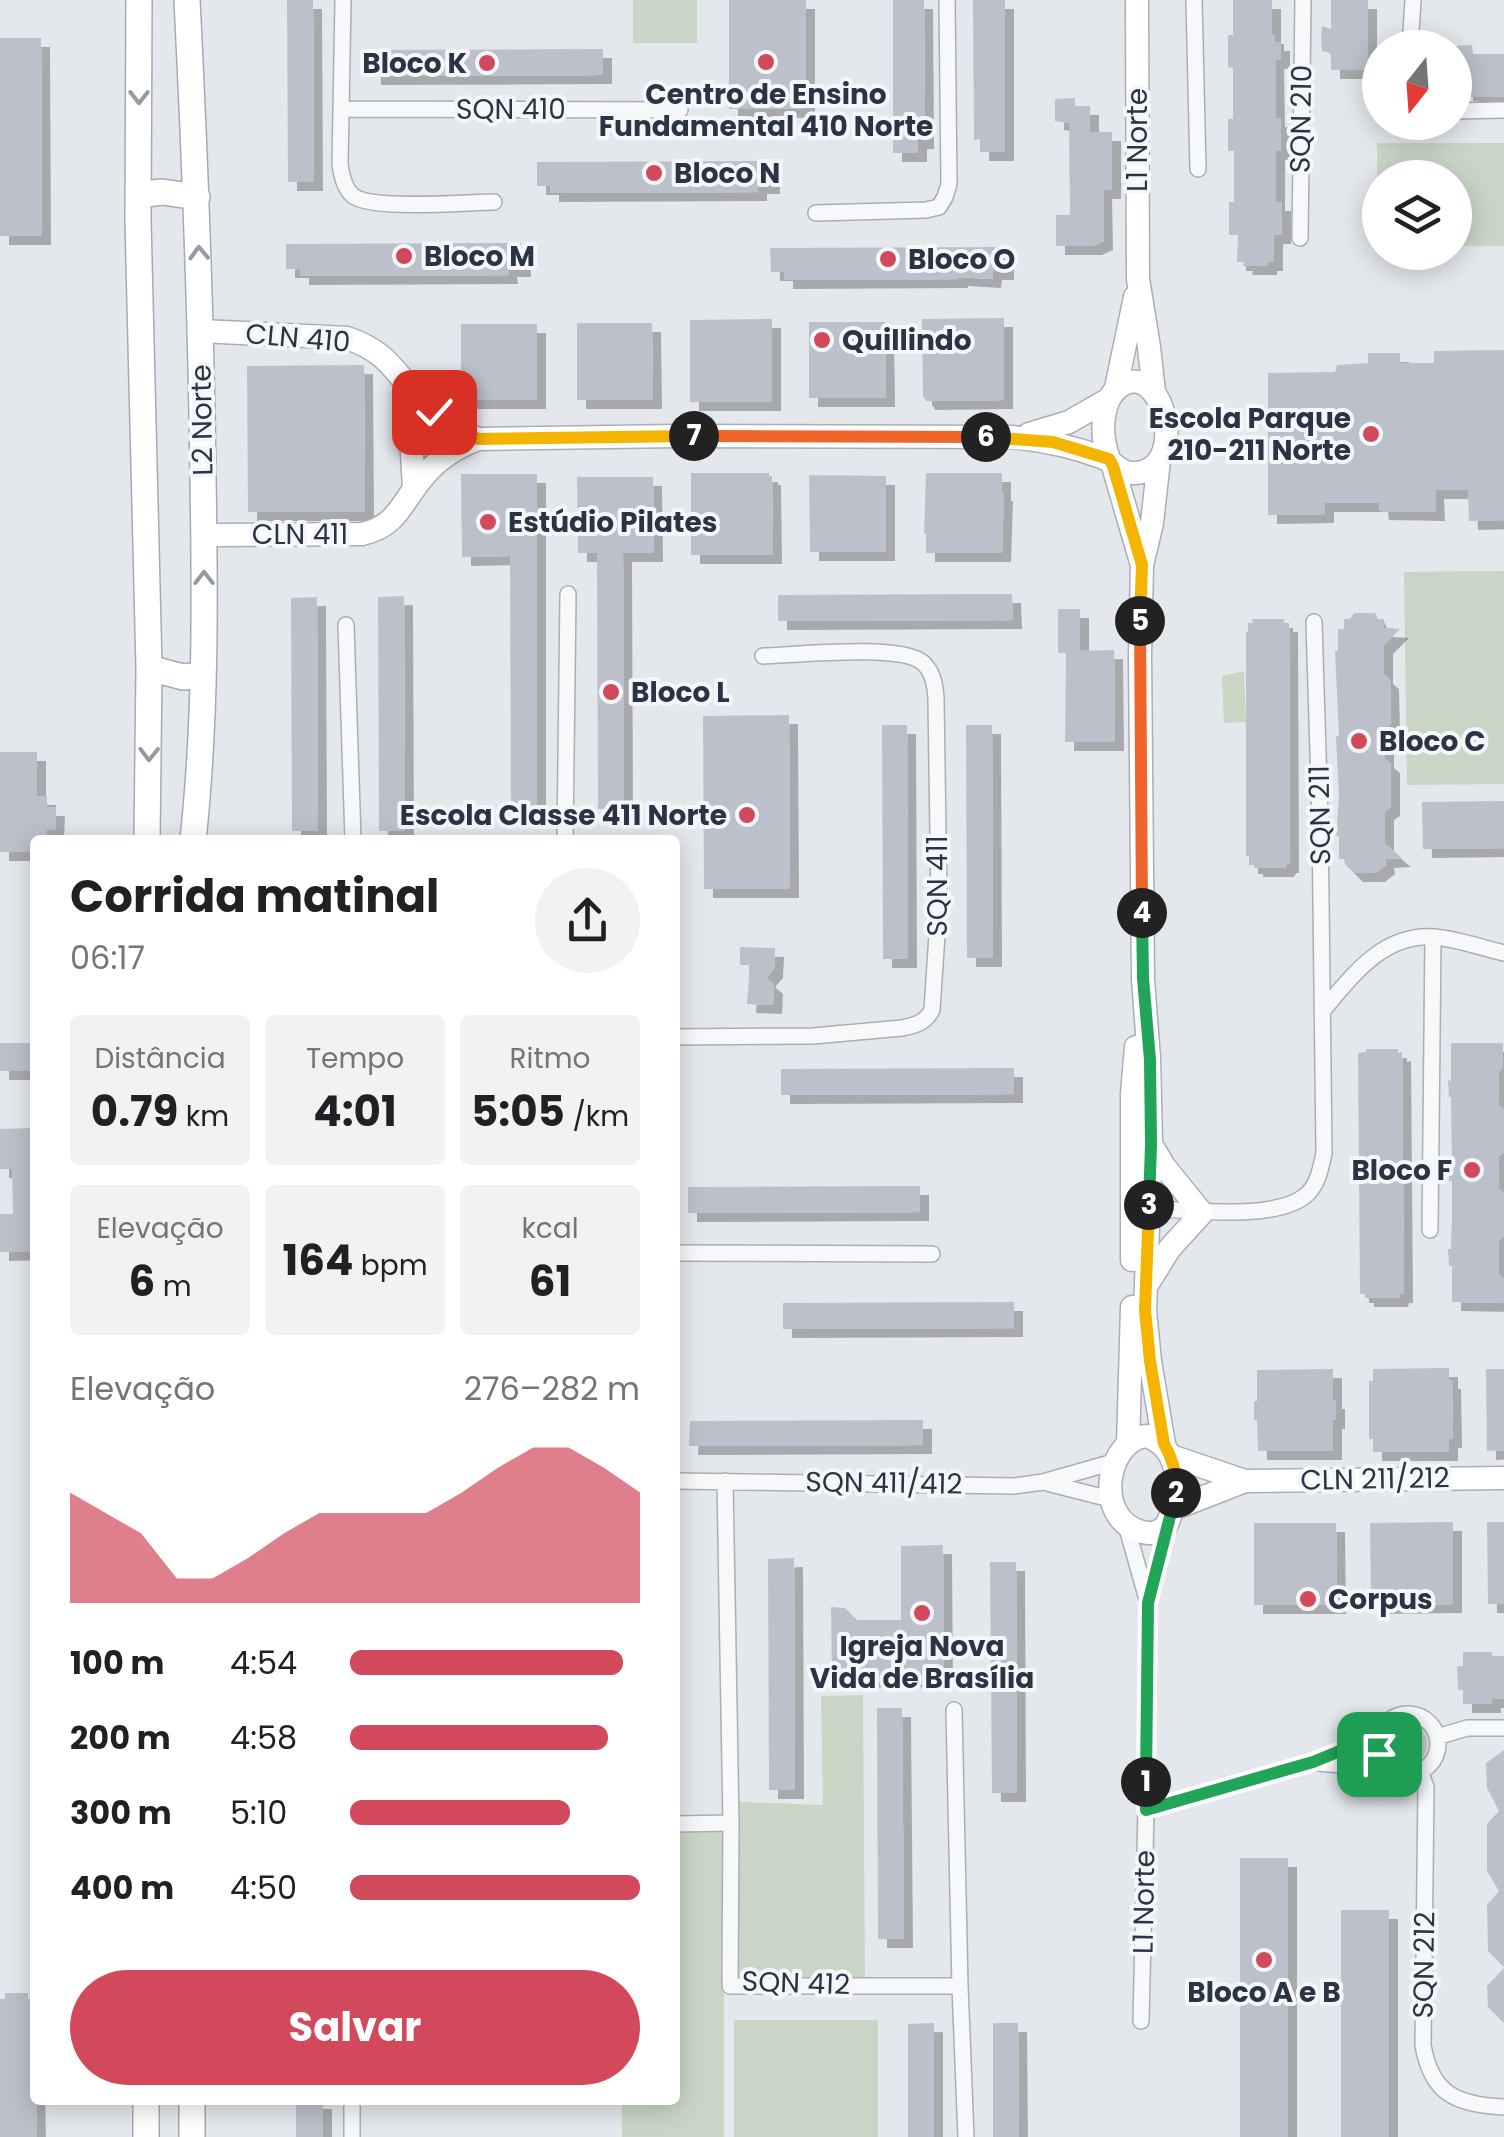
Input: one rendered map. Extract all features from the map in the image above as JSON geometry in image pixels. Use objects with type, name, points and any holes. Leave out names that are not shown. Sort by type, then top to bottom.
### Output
[{"type":"main road","points":[[139,0],[138,195],[149,668],[147,835]]},
{"type":"main road","name":"L2 Norte","points":[[187,0],[197,197],[204,535],[203,675],[193,835]]},
{"type":"main road","points":[[138,195],[162,192],[197,197]]},
{"type":"main road","points":[[149,668],[183,678],[203,675]]},
{"type":"main road","points":[[146,2105],[146,2137]]},
{"type":"main road","points":[[192,2105],[192,2137]]},
{"type":"street","points":[[343,0],[340,166],[351,194],[381,204],[494,202]]},
{"type":"street","points":[[816,213],[926,210],[939,207],[946,197],[946,0]]},
{"type":"street","name":"L1 Norte","points":[[1137,0],[1138,279],[1154,392]]},
{"type":"street","points":[[1194,0],[1198,169]]},
{"type":"street","name":"SQN 210","points":[[1300,238],[1302,0]]},
{"type":"street","points":[[1411,30],[1413,0]]},
{"type":"street","name":"SQN 410","points":[[341,109],[680,110]]},
{"type":"street","points":[[1472,110],[1504,110]]},
{"type":"street","name":"L1 Norte","points":[[1112,394],[1124,356],[1138,279]]},
{"type":"street","name":"CLN 410","points":[[201,331],[347,338],[376,350],[440,418],[478,439]]},
{"type":"street","points":[[478,439],[1010,438],[1053,442],[1136,474],[1150,469],[1158,460],[1165,444],[1165,418],[1154,392],[1134,381],[1070,422],[1010,438]]},
{"type":"street","points":[[408,386],[414,488]]},
{"type":"street","points":[[1112,394],[1103,434],[1142,565]]},
{"type":"street","name":"CLN 411","points":[[204,535],[374,532],[390,523],[439,460],[478,439]]},
{"type":"street","points":[[1143,978],[1132,1094],[1140,1208],[1146,1285],[1145,1310],[1150,1361],[1176,1482],[1170,1518],[1152,1534],[1126,1524],[1110,1499],[1113,1472],[1122,1452],[1140,1208],[1151,1144],[1150,1060],[1143,978],[1140,656],[1142,565],[1152,523],[1158,460]]},
{"type":"street","points":[[565,835],[568,594]]},
{"type":"street","name":"SQN 211","points":[[1140,1208],[1202,1213],[1286,1206],[1307,1195],[1320,1172],[1324,1153],[1324,1009],[1314,622]]},
{"type":"street","points":[[346,625],[352,835]]},
{"type":"street","name":"SQN 411","points":[[680,1038],[812,1036],[902,1028],[928,1019],[932,1010],[938,904],[936,698],[930,670],[910,655],[889,652],[763,656]]},
{"type":"street","points":[[1324,1009],[1352,975],[1379,951],[1400,941],[1433,937],[1504,953]]},
{"type":"street","points":[[1430,1230],[1433,937]]},
{"type":"street","points":[[1146,1285],[1170,1248],[1202,1213],[1151,1144]]},
{"type":"street","points":[[680,1253],[932,1254]]},
{"type":"street","points":[[1122,1452],[1138,1437],[1147,1436],[1167,1450]]},
{"type":"street","name":"CLN 211/212","points":[[1167,1450],[1245,1481],[1504,1478]]},
{"type":"street","name":"SQN 411/412","points":[[725,1481],[1014,1486],[1044,1482],[1122,1452]]},
{"type":"street","points":[[680,1481],[725,1481]]},
{"type":"street","name":"SQN 412","points":[[725,1481],[730,1986],[960,1986]]},
{"type":"street","name":"CLN 211/212","points":[[1170,1518],[1245,1481]]},
{"type":"street","name":"SQN 411/412","points":[[1044,1482],[1110,1499]]},
{"type":"street","name":"L1 Norte","points":[[1141,2021],[1148,1603],[1170,1518]]},
{"type":"street","name":"L1 Norte","points":[[1126,1524],[1148,1603]]},
{"type":"street","points":[[954,1710],[966,2137]]},
{"type":"street","points":[[1146,1810],[1313,1762],[1379,1735],[1390,1719],[1408,1714],[1427,1720],[1437,1737],[1433,1761],[1410,1774],[1313,1762]]},
{"type":"street","points":[[1437,1737],[1468,1728],[1504,1728]]},
{"type":"street","points":[[1379,1735],[1379,1754],[1392,1769]]},
{"type":"street","name":"SQN 212","points":[[1420,1771],[1426,1788],[1426,2065],[1450,2096],[1480,2106],[1504,2107]]},
{"type":"street","points":[[680,1824],[731,1823]]},
{"type":"street","points":[[352,2105],[352,2137]]},
{"type":"green space","points":[[633,0],[697,0],[697,43],[633,43]]},
{"type":"green space","points":[[1377,143],[1504,143],[1504,246],[1472,246],[1472,160],[1377,160]]},
{"type":"green space","points":[[1504,571],[1504,784],[1407,785],[1404,572]]},
{"type":"green space","points":[[1244,671],[1246,722],[1224,723],[1222,676]]},
{"type":"green space","points":[[863,1695],[865,1979],[738,1977],[739,1802],[823,1805],[821,1696]]},
{"type":"green space","points":[[1406,1723],[1421,1729],[1427,1744],[1421,1759],[1406,1765],[1391,1759],[1385,1744],[1391,1729]]},
{"type":"green space","points":[[680,1831],[724,1831],[724,2137],[622,2137],[622,2105],[680,2105]]},
{"type":"green space","points":[[734,2020],[878,2020],[878,2137],[734,2137]]},
{"type":"building","points":[[287,0],[313,0],[314,182],[288,182]]},
{"type":"building","name":"Centro de Ensino Fundamental 410 Norte","points":[[729,0],[806,0],[806,109],[729,109]]},
{"type":"building","points":[[893,0],[924,0],[925,140],[918,140],[918,153],[893,153]]},
{"type":"building","points":[[973,0],[1005,0],[1005,152],[980,152],[980,139],[974,140]]},
{"type":"building","points":[[1233,0],[1272,0],[1272,35],[1275,42],[1281,42],[1281,60],[1275,60],[1276,118],[1281,118],[1281,151],[1276,151],[1276,202],[1282,202],[1282,235],[1274,235],[1274,262],[1268,262],[1268,266],[1243,266],[1244,262],[1237,262],[1238,235],[1229,235],[1229,202],[1234,202],[1234,151],[1228,151],[1228,119],[1233,119],[1233,68],[1228,67],[1228,35],[1233,35]]},
{"type":"building","points":[[1331,0],[1368,0],[1368,30],[1362,30],[1362,70],[1331,70],[1331,53],[1322,51],[1321,38],[1322,26],[1331,29]]},
{"type":"building","points":[[0,38],[41,38],[42,236],[0,236]]},
{"type":"building","points":[[1472,45],[1473,54],[1504,54],[1504,97],[1472,97]]},
{"type":"building","name":"Bloco K","points":[[603,49],[603,75],[372,76],[371,50]]},
{"type":"building","points":[[1075,98],[1075,106],[1090,106],[1090,132],[1112,132],[1112,190],[1103,190],[1104,241],[1093,246],[1056,246],[1056,215],[1070,215],[1069,123],[1055,121],[1055,99]]},
{"type":"building","name":"Bloco N","points":[[771,161],[771,185],[758,185],[758,192],[550,193],[550,186],[537,186],[537,162]]},
{"type":"building","name":"Bloco M","points":[[521,243],[522,268],[508,268],[509,275],[300,276],[300,269],[286,269],[286,244]]},
{"type":"building","name":"Bloco O","points":[[1005,247],[1005,271],[993,271],[992,279],[784,280],[784,272],[771,272],[770,248]]},
{"type":"building","points":[[1004,318],[1004,400],[926,401],[922,319]]},
{"type":"building","points":[[772,319],[772,402],[690,402],[690,320]]},
{"type":"building","points":[[809,322],[885,322],[886,398],[809,398]]},
{"type":"building","points":[[577,323],[652,323],[653,400],[577,400]]},
{"type":"building","points":[[461,324],[537,324],[537,400],[461,400]]},
{"type":"building","points":[[1504,350],[1504,520],[1469,521],[1468,490],[1435,490],[1436,512],[1380,511],[1379,503],[1325,503],[1325,514],[1268,515],[1268,373],[1335,372],[1337,365],[1368,363],[1368,353],[1400,353],[1400,363],[1434,363],[1434,351]]},
{"type":"building","points":[[364,365],[365,512],[248,512],[247,366]]},
{"type":"building","points":[[691,473],[772,476],[773,555],[691,555]]},
{"type":"building","points":[[926,473],[1002,473],[1002,553],[926,553]]},
{"type":"building","points":[[461,474],[537,474],[537,810],[511,810],[510,556],[462,557]]},
{"type":"building","points":[[809,475],[886,476],[886,552],[810,552]]},
{"type":"building","points":[[577,477],[653,477],[654,553],[623,553],[624,809],[598,809],[597,553],[578,553]]},
{"type":"building","points":[[1012,594],[1013,620],[778,621],[778,595]]},
{"type":"building","points":[[404,596],[405,831],[379,831],[378,597]]},
{"type":"building","points":[[317,597],[318,831],[292,831],[291,598]]},
{"type":"building","points":[[1058,609],[1080,609],[1080,651],[1114,650],[1115,742],[1065,742],[1066,653],[1058,653]]},
{"type":"building","name":"Bloco C","points":[[1354,613],[1375,613],[1378,619],[1384,619],[1384,628],[1400,629],[1384,645],[1391,723],[1385,728],[1385,759],[1391,764],[1391,807],[1385,811],[1385,844],[1402,858],[1385,859],[1386,865],[1376,873],[1354,873],[1344,859],[1339,859],[1336,836],[1339,736],[1335,651],[1338,629],[1344,629],[1344,619],[1350,619]]},
{"type":"building","points":[[1252,619],[1284,619],[1284,623],[1289,623],[1290,864],[1285,868],[1254,868],[1246,856],[1246,632]]},
{"type":"building","name":"Escola Classe 411 Norte","points":[[789,715],[790,889],[704,889],[703,716]]},
{"type":"building","points":[[882,725],[907,725],[908,959],[883,959]]},
{"type":"building","points":[[966,725],[992,725],[993,958],[967,958]]},
{"type":"building","points":[[0,752],[37,752],[37,796],[47,796],[47,807],[56,807],[55,830],[47,830],[47,835],[30,835],[30,852],[0,852]]},
{"type":"building","points":[[1504,801],[1504,848],[1423,849],[1422,802]]},
{"type":"building","points":[[740,947],[775,948],[774,969],[766,978],[774,985],[773,1005],[747,1004],[750,965],[740,965]]},
{"type":"building","points":[[0,1043],[30,1043],[30,1071],[0,1071]]},
{"type":"building","name":"Bloco F","points":[[1451,1043],[1503,1043],[1498,1105],[1504,1110],[1504,1152],[1498,1157],[1499,1189],[1504,1193],[1499,1274],[1504,1279],[1504,1303],[1452,1302],[1448,1249],[1452,1217],[1448,1080],[1451,1081]]},
{"type":"building","points":[[1366,1049],[1402,1052],[1404,1294],[1399,1298],[1365,1298],[1365,1294],[1360,1294],[1358,1053]]},
{"type":"building","points":[[1014,1068],[1014,1094],[781,1095],[781,1069]]},
{"type":"building","points":[[30,1128],[30,1251],[0,1252],[0,1214],[13,1214],[12,1169],[0,1169],[0,1129]]},
{"type":"building","points":[[920,1186],[920,1212],[688,1213],[688,1187]]},
{"type":"building","points":[[1014,1302],[1014,1328],[783,1329],[783,1303]]},
{"type":"building","points":[[1449,1368],[1453,1439],[1449,1439],[1449,1452],[1373,1452],[1373,1439],[1369,1439],[1369,1381],[1373,1381],[1373,1369]]},
{"type":"building","points":[[1333,1369],[1333,1451],[1258,1451],[1254,1420],[1257,1370]]},
{"type":"building","points":[[1486,1369],[1504,1369],[1504,1450],[1487,1451]]},
{"type":"building","points":[[923,1420],[923,1445],[689,1446],[690,1421]]},
{"type":"building","points":[[1453,1522],[1453,1604],[1371,1605],[1370,1523]]},
{"type":"building","points":[[1487,1522],[1504,1522],[1504,1604],[1488,1604]]},
{"type":"building","points":[[1254,1523],[1336,1523],[1337,1605],[1254,1605]]},
{"type":"building","name":"Igreja Nova Vida de Brasília","points":[[943,1545],[944,1678],[832,1679],[831,1607],[845,1608],[857,1620],[901,1620],[901,1546]]},
{"type":"building","points":[[794,1558],[795,1790],[769,1790],[768,1559]]},
{"type":"building","points":[[990,1562],[1016,1562],[1017,1793],[992,1793]]},
{"type":"building","points":[[1463,1652],[1504,1656],[1504,1699],[1492,1699],[1492,1704],[1463,1704],[1457,1666],[1463,1666]]},
{"type":"building","points":[[877,1708],[902,1708],[904,1939],[878,1939]]},
{"type":"building","points":[[1504,1750],[1504,1967],[1488,1951],[1487,1905],[1499,1891],[1487,1871],[1487,1824],[1499,1811],[1487,1788],[1486,1763]]},
{"type":"building","name":"Bloco A e B","points":[[1240,1858],[1288,1858],[1288,2137],[1240,2137]]},
{"type":"building","points":[[1341,1910],[1389,1910],[1389,2137],[1341,2137]]},
{"type":"building","points":[[1504,1968],[1504,2023],[1488,2007],[1487,1986]]},
{"type":"building","points":[[5,1993],[28,1993],[30,1999],[30,2105],[37,2105],[37,2137],[0,2137],[0,1999],[5,1999]]},
{"type":"building","points":[[934,2023],[934,2137],[908,2137],[908,2024]]},
{"type":"building","points":[[993,2023],[1018,2023],[1019,2137],[993,2137]]},
{"type":"building","points":[[296,2105],[323,2105],[323,2137],[296,2137]]},
{"type":"place","name":"Centro de Ensino Fundamental 410 Norte","points":[[766,62]]},
{"type":"place","name":"Bloco K","points":[[487,63]]},
{"type":"place","name":"Bloco N","points":[[654,173]]},
{"type":"place","name":"Bloco M","points":[[404,256]]},
{"type":"place","name":"Bloco O","points":[[888,259]]},
{"type":"place","name":"Quillindo","points":[[822,340]]},
{"type":"place","name":"Escola Parque 210-211 Norte","points":[[1371,434]]},
{"type":"place","name":"Estúdio Pilates","points":[[488,522]]},
{"type":"place","name":"Bloco L","points":[[611,692]]},
{"type":"place","name":"Bloco C","points":[[1359,741]]},
{"type":"place","name":"Escola Classe 411 Norte","points":[[747,815]]},
{"type":"place","name":"Bloco F","points":[[1472,1170]]},
{"type":"place","name":"Corpus","points":[[1308,1599]]},
{"type":"place","name":"Igreja Nova Vida de Brasília","points":[[922,1613]]},
{"type":"place","name":"Bloco A e B","points":[[1264,1960]]},
{"type":"route","points":[[434,412],[447,424],[478,439],[1010,438],[1053,442],[1109,459],[1142,565],[1143,978],[1150,1060],[1151,1144],[1145,1310],[1164,1444],[1171,1456],[1176,1482],[1175,1501],[1148,1603],[1146,1810],[1313,1762],[1379,1735],[1379,1754]]}]
